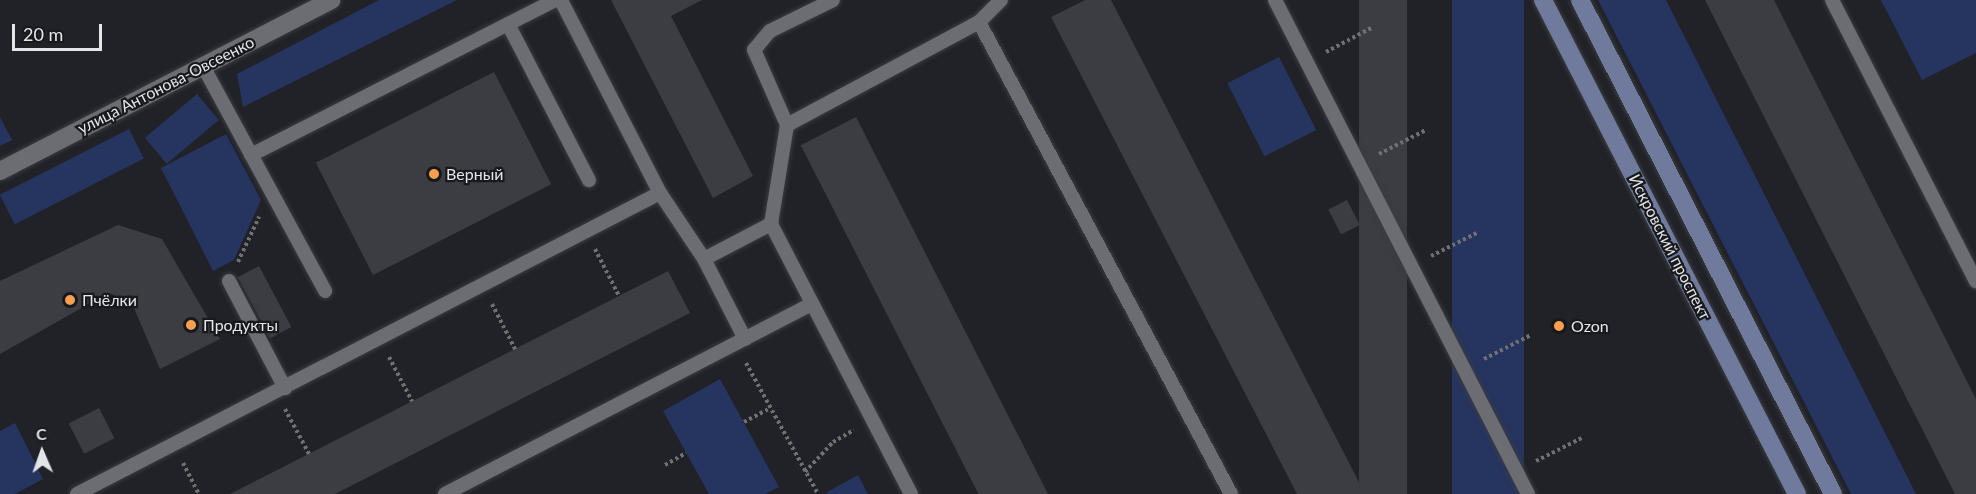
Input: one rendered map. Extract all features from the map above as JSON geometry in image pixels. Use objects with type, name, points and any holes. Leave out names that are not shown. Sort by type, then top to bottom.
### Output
[{"type":"street","name":"улица Антонова-Овсеенко","points":[[0,171],[331,0]]},
{"type":"street","name":"Искровский проспект","points":[[1543,0],[1797,494]]},
{"type":"street","name":"Искровский проспект","points":[[1580,0],[1833,494]]},
{"type":"lane","points":[[251,155],[555,0]]},
{"type":"lane","points":[[561,0],[660,193],[704,259],[740,341]]},
{"type":"lane","points":[[833,0],[770,31],[754,50],[787,125],[771,224],[911,494]]},
{"type":"lane","points":[[787,125],[979,22],[1001,0]]},
{"type":"lane","points":[[1275,0],[1528,494]]},
{"type":"lane","points":[[1832,0],[1976,281]]},
{"type":"lane","points":[[979,22],[1231,494]]},
{"type":"lane","points":[[508,24],[589,180]]},
{"type":"lane","points":[[203,66],[325,291]]},
{"type":"lane","points":[[77,494],[660,193]]},
{"type":"lane","points":[[704,259],[771,224]]},
{"type":"lane","points":[[229,281],[281,390]]},
{"type":"lane","points":[[445,494],[812,304]]},
{"type":"path","points":[[1307,62],[1373,27]]},
{"type":"path","points":[[1359,164],[1426,130]]},
{"type":"path","points":[[229,281],[271,192]]},
{"type":"path","points":[[586,231],[619,296]]},
{"type":"path","points":[[1411,266],[1479,232]]},
{"type":"path","points":[[482,285],[515,349]]},
{"type":"path","points":[[1464,369],[1531,335]]},
{"type":"path","points":[[379,339],[412,401]]},
{"type":"path","points":[[740,341],[770,408],[818,494]]},
{"type":"path","points":[[281,390],[309,454]]},
{"type":"path","points":[[744,422],[770,408]]},
{"type":"path","points":[[805,471],[833,442],[872,420]]},
{"type":"path","points":[[1516,471],[1584,437]]},
{"type":"path","points":[[174,445],[199,494]]},
{"type":"path","points":[[665,465],[686,453]]},
{"type":"shaded area","points":[[379,0],[457,0],[243,107],[237,74]]},
{"type":"shaded area","points":[[1452,0],[1524,0],[1524,494],[1452,494]]},
{"type":"shaded area","points":[[1598,0],[1666,0],[1916,494],[1851,494]]},
{"type":"shaded area","points":[[1881,0],[1976,0],[1976,53],[1922,80]]},
{"type":"shaded area","points":[[1279,57],[1316,130],[1265,156],[1227,83]]},
{"type":"shaded area","points":[[197,94],[219,120],[167,164],[145,138]]},
{"type":"shaded area","points":[[0,117],[12,140],[0,146]]},
{"type":"shaded area","points":[[129,129],[144,158],[15,224],[0,195]]},
{"type":"shaded area","points":[[226,134],[261,200],[234,260],[213,271],[161,168]]},
{"type":"shaded area","points":[[720,379],[779,487],[765,494],[709,494],[663,411]]},
{"type":"shaded area","points":[[15,423],[43,479],[15,494],[0,494],[0,431]]},
{"type":"shaded area","points":[[858,475],[868,494],[828,494],[827,492]]},
{"type":"building","points":[[611,0],[702,0],[671,16],[753,176],[713,198]]},
{"type":"building","points":[[1085,0],[1111,0],[1365,494],[1297,494],[1051,17]]},
{"type":"building","points":[[1359,0],[1407,0],[1407,494],[1359,494]]},
{"type":"building","points":[[1705,0],[1774,0],[1976,399],[1976,494],[1955,494]]},
{"type":"building","name":"Верный","points":[[494,72],[551,184],[373,275],[316,163]]},
{"type":"building","points":[[856,117],[1048,494],[979,494],[801,145]]},
{"type":"building","points":[[1347,200],[1360,225],[1341,234],[1328,210]]},
{"type":"building","points":[[118,225],[162,239],[220,339],[160,369],[131,301],[108,293],[0,354],[0,281]]},
{"type":"building","points":[[259,266],[291,327],[270,338],[238,277]]},
{"type":"building","points":[[668,271],[690,313],[335,494],[230,494]]},
{"type":"building","points":[[99,408],[114,438],[84,454],[69,423]]},
{"type":"place","name":"Верный","points":[[434,174]]},
{"type":"place","name":"Пчёлки","points":[[70,300]]},
{"type":"place","name":"Продукты","points":[[191,325]]},
{"type":"place","name":"Ozon","points":[[1559,326]]}]
